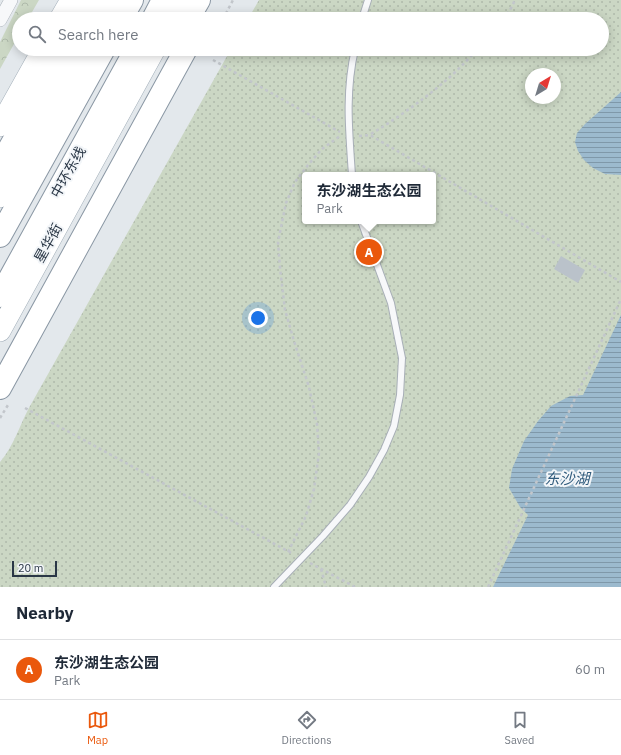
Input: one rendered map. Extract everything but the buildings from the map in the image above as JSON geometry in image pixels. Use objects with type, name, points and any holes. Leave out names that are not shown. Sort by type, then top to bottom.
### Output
[{"type":"highway","points":[[85,12],[92,0]]},
{"type":"highway","points":[[125,12],[132,0]]},
{"type":"highway","points":[[157,12],[163,0]]},
{"type":"highway","points":[[0,165],[61,56]]},
{"type":"highway","name":"中环东线","points":[[0,236],[100,56]]},
{"type":"highway","name":"中环东线","points":[[0,296],[132,56]]},
{"type":"highway","points":[[0,357],[167,56]]},
{"type":"highway","points":[[0,388],[182,56]]},
{"type":"main road","points":[[64,12],[71,0]]},
{"type":"main road","points":[[103,12],[110,0]]},
{"type":"main road","points":[[175,12],[181,0]]},
{"type":"main road","points":[[0,126],[39,56]]},
{"type":"main road","points":[[0,197],[78,56]]},
{"type":"main road","name":"星华街","points":[[0,331],[151,56]]},
{"type":"street","points":[[1,16],[11,0]]},
{"type":"lane","points":[[364,12],[368,0]]},
{"type":"lane","points":[[352,172],[348,117],[349,80],[354,56]]},
{"type":"lane","points":[[274,587],[350,505],[369,477],[384,450],[394,426],[400,395],[402,358],[391,303],[362,224]]},
{"type":"path","points":[[204,12],[233,0]]},
{"type":"path","points":[[508,12],[515,0]]},
{"type":"path","points":[[303,172],[322,149],[339,136],[350,138],[370,135],[397,118],[452,75],[471,56]]},
{"type":"path","points":[[213,60],[350,138]]},
{"type":"path","points":[[370,135],[433,172]]},
{"type":"path","points":[[288,552],[306,516],[314,489],[319,453],[316,424],[309,387],[285,310],[278,242],[286,203],[295,182],[302,173]]},
{"type":"path","points":[[436,174],[621,282]]},
{"type":"path","points":[[488,587],[621,299]]},
{"type":"path","points":[[25,408],[355,587]]},
{"type":"path","points":[[321,569],[326,587]]},
{"type":"green space","points":[[21,0],[39,0],[32,12],[15,12]]},
{"type":"green space","points":[[259,0],[621,0],[621,587],[0,587],[0,462],[13,442],[30,406],[227,56],[609,56],[609,12],[252,12]]},
{"type":"green space","points":[[12,18],[12,48],[0,69],[0,42]]},
{"type":"water","points":[[621,92],[621,175],[605,174],[593,168],[584,160],[578,151],[575,142],[577,133],[585,124]]},
{"type":"water","name":"东沙湖","points":[[621,315],[621,587],[493,587],[528,515],[520,507],[509,488],[512,469],[524,441],[551,406],[570,396],[583,395]]},
{"type":"place","name":"东沙湖生态公园","points":[[369,252]]}]
